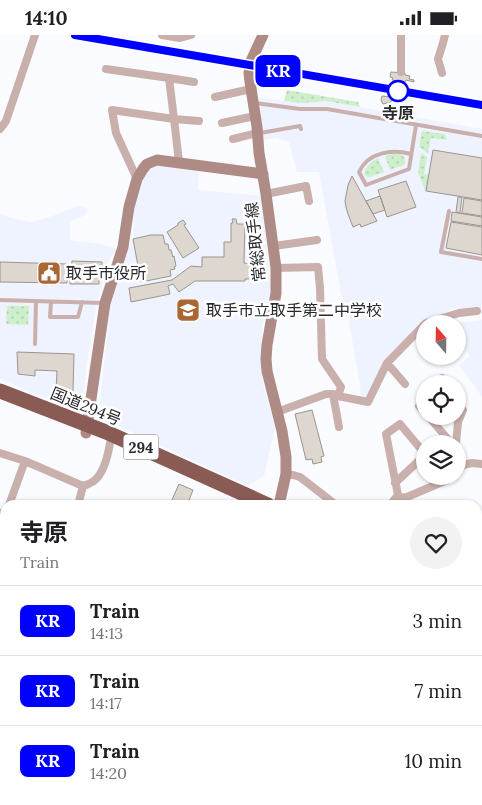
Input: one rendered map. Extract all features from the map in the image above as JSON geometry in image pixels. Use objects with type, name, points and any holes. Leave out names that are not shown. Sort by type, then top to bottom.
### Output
[{"type":"highway","name":"国道294号","points":[[0,391],[86,429],[110,443],[175,471],[235,500]]},
{"type":"highway","name":"国道294号","points":[[0,400],[166,458],[257,500]]},
{"type":"main road","name":"常総取手線","points":[[263,35],[251,61],[249,73],[276,268],[276,293],[266,359],[286,457],[286,474],[280,500]]},
{"type":"main road","points":[[86,429],[108,289],[123,247],[129,207],[137,179],[143,169],[152,161],[157,160],[263,174]]},
{"type":"street","points":[[0,129],[6,121],[35,35]]},
{"type":"street","points":[[162,35],[180,38],[191,35]]},
{"type":"street","points":[[401,35],[401,72]]},
{"type":"street","points":[[442,73],[438,59],[445,35]]},
{"type":"street","points":[[106,69],[194,83]]},
{"type":"street","points":[[169,78],[179,162]]},
{"type":"street","points":[[215,97],[250,89]]},
{"type":"street","points":[[137,179],[116,133],[112,110],[199,121]]},
{"type":"street","points":[[222,123],[255,116]]},
{"type":"street","points":[[233,139],[258,133]]},
{"type":"street","points":[[266,194],[306,186],[309,201]]},
{"type":"street","points":[[274,246],[317,240]]},
{"type":"street","points":[[276,268],[318,267],[322,359],[341,387],[335,395],[339,427]]},
{"type":"street","points":[[277,412],[326,394],[368,402],[387,363],[426,323],[459,313],[476,311]]},
{"type":"street","points":[[387,363],[405,384]]},
{"type":"street","points":[[416,443],[400,424],[386,434],[398,495],[396,498],[407,497],[435,485]]},
{"type":"street","points":[[436,425],[444,435]]},
{"type":"street","points":[[0,453],[25,461],[83,486],[94,482],[100,475],[108,455],[110,443]]},
{"type":"street","points":[[11,500],[25,461]]},
{"type":"street","points":[[395,483],[416,463]]},
{"type":"street","points":[[466,466],[472,463],[482,464]]},
{"type":"street","points":[[286,474],[300,477],[330,500]]},
{"type":"street","points":[[79,500],[83,486]]},
{"type":"lane","points":[[253,103],[300,109],[327,109],[482,136]]},
{"type":"lane","points":[[411,154],[395,151],[380,153],[363,165],[359,172],[366,185],[409,169],[416,125]]},
{"type":"lane","points":[[258,133],[300,126],[301,129]]},
{"type":"lane","points":[[449,211],[441,252],[482,259]]},
{"type":"lane","points":[[0,300],[105,303]]},
{"type":"lane","points":[[34,344],[36,301]]},
{"type":"lane","points":[[51,301],[50,317],[78,317],[82,302]]},
{"type":"shaded area","points":[[259,98],[303,103],[325,101],[482,129],[482,308],[452,309],[441,315],[416,315],[416,328],[366,399],[361,398],[348,316],[345,316],[319,172],[297,172],[289,142],[276,138],[263,140]]},
{"type":"shaded area","name":"取手市立取手第二中学校","points":[[162,163],[199,168],[198,190],[261,196],[272,295],[262,326],[261,362],[263,384],[275,427],[264,476],[248,486],[108,421],[99,412],[111,294],[133,236],[134,206],[146,172]]},
{"type":"shaded area","points":[[78,206],[88,209],[85,215],[70,222],[70,240],[99,244],[115,248],[118,251],[112,254],[104,271],[96,307],[84,392],[79,405],[74,407],[62,405],[0,379],[0,214],[31,222]]},
{"type":"shaded area","points":[[482,320],[482,397],[459,365],[466,365],[466,359],[470,356],[466,351],[466,322]]},
{"type":"green space","points":[[287,90],[358,102],[360,107],[325,101],[303,103],[284,101]]},
{"type":"green space","points":[[422,131],[445,134],[447,140],[431,138],[428,153],[419,147]]},
{"type":"green space","points":[[421,153],[427,157],[424,174],[429,175],[426,191],[418,172]]},
{"type":"green space","points":[[392,154],[404,156],[404,165],[390,170],[385,156]]},
{"type":"green space","points":[[378,158],[384,172],[367,177],[364,173],[366,168]]},
{"type":"green space","points":[[7,306],[29,306],[28,325],[6,324]]},
{"type":"building","points":[[391,72],[405,73],[414,82],[392,80],[393,78],[390,77]]},
{"type":"building","points":[[382,96],[392,97],[391,102],[383,104]]},
{"type":"building","points":[[433,150],[482,158],[482,200],[426,191]]},
{"type":"building","points":[[352,176],[377,221],[361,227],[360,224],[353,227],[346,207],[345,201],[348,185]]},
{"type":"building","points":[[406,181],[416,207],[387,217],[378,190]]},
{"type":"building","points":[[380,196],[385,210],[373,214],[366,201]]},
{"type":"building","points":[[458,197],[462,197],[460,213],[456,212]]},
{"type":"building","points":[[464,198],[482,201],[482,216],[462,213]]},
{"type":"building","points":[[452,212],[482,217],[482,226],[451,221]]},
{"type":"building","points":[[232,219],[236,219],[237,224],[245,224],[244,263],[253,264],[252,279],[245,279],[245,281],[195,281],[179,292],[173,284],[168,286],[170,294],[131,302],[129,288],[172,280],[191,266],[202,267],[202,257],[224,257],[224,242],[231,242]]},
{"type":"building","points":[[183,220],[186,224],[184,225],[199,248],[183,258],[167,232]]},
{"type":"building","points":[[451,222],[482,227],[482,255],[446,248]]},
{"type":"building","points":[[151,235],[163,235],[165,244],[168,244],[169,250],[171,250],[174,256],[176,266],[174,267],[175,269],[170,270],[171,276],[141,282],[133,239]]},
{"type":"building","name":"取手市役所","points":[[72,261],[102,262],[102,271],[99,272],[99,284],[70,284],[70,275],[67,274],[67,283],[0,282],[0,262],[67,264],[67,269],[71,269]]},
{"type":"building","points":[[17,352],[74,354],[73,391],[56,390],[57,371],[35,370],[35,376],[18,374]]},
{"type":"building","points":[[312,410],[324,456],[321,457],[322,462],[313,464],[312,459],[306,460],[295,414]]},
{"type":"building","points":[[179,484],[193,490],[189,500],[172,500]]},
{"type":"railway","points":[[75,35],[482,105]]},
{"type":"train","name":"KR","points":[[75,35],[482,105]]},
{"type":"place","name":"寺原","points":[[398,91]]},
{"type":"place","name":"取手市役所","points":[[49,273]]},
{"type":"place","name":"取手市立取手第二中学校","points":[[188,310]]}]
